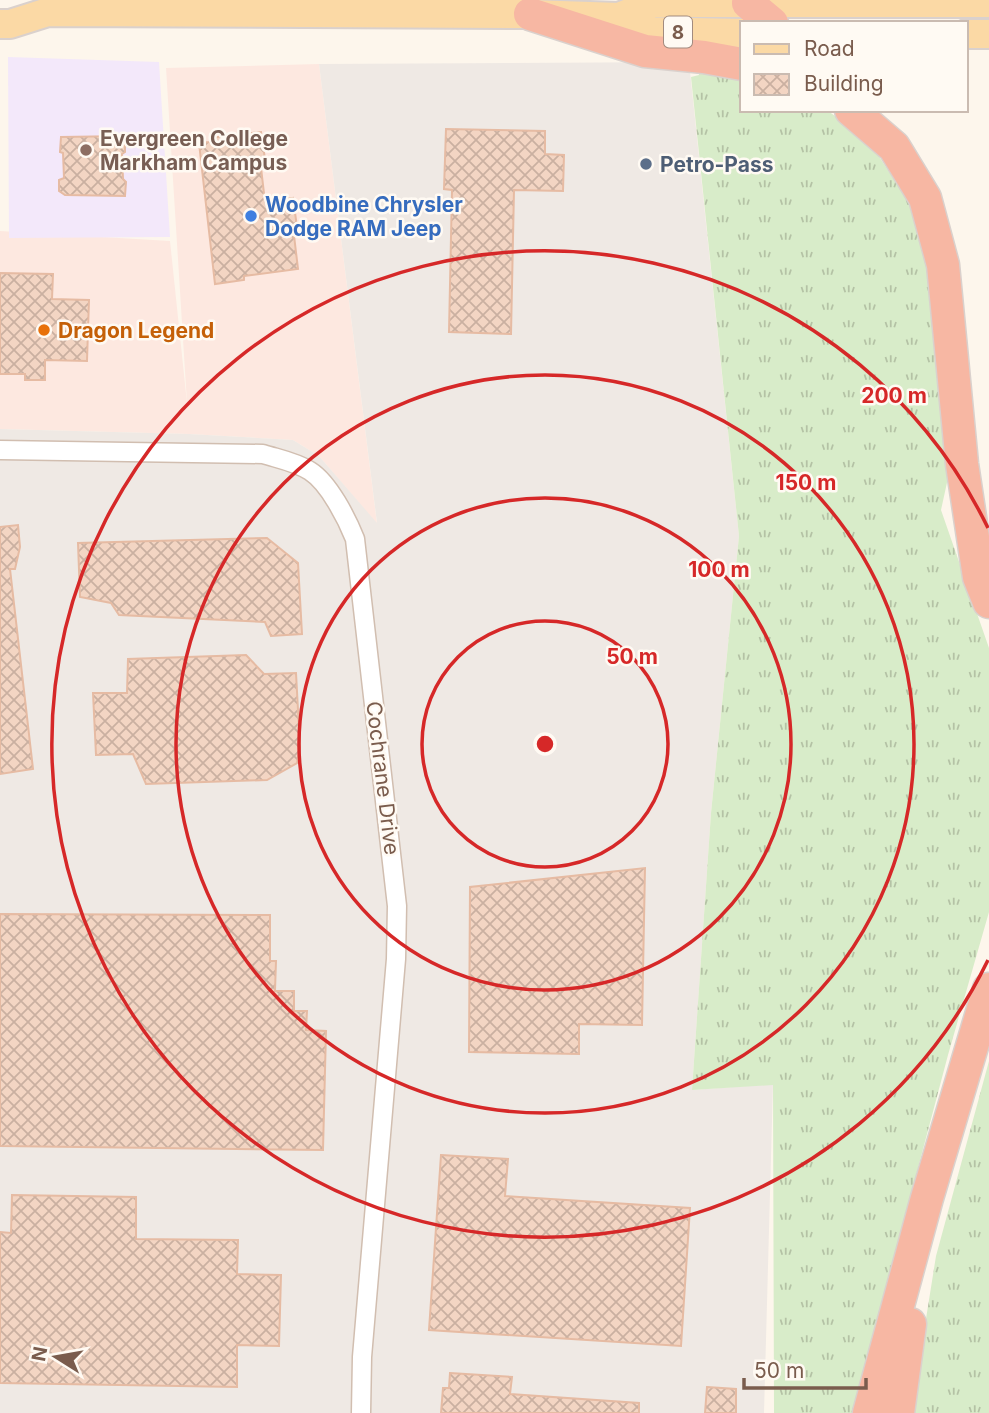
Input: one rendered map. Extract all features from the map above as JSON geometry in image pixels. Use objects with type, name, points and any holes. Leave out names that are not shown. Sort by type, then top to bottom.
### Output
[{"type":"highway","points":[[749,1],[770,21]]},
{"type":"highway","points":[[530,14],[645,51],[740,64]]},
{"type":"highway","points":[[853,112],[894,147],[925,198],[943,265],[962,464],[979,577],[989,602]]},
{"type":"highway","points":[[869,1413],[927,1198],[989,989]]},
{"type":"highway","points":[[898,1413],[927,1198]]},
{"type":"main road","name":"8","points":[[0,24],[10,24],[38,6],[619,17],[653,3],[989,3]]},
{"type":"main road","name":"8","points":[[619,17],[639,31],[740,33]]},
{"type":"main road","points":[[968,34],[989,34]]},
{"type":"street","name":"Cochrane Drive","points":[[0,450],[263,454],[294,463],[312,472],[346,515],[355,539],[397,906],[396,959],[362,1357],[360,1413]]},
{"type":"shaded area","name":"Evergreen College Markham Campus","points":[[8,57],[159,62],[170,237],[9,238]]},
{"type":"shaded area","points":[[689,62],[739,536],[711,813],[692,1090],[773,1084],[764,1413],[0,1413],[0,429],[293,440],[319,456],[377,523],[319,64]]},
{"type":"shaded area","points":[[319,64],[377,524],[319,456],[293,440],[0,429],[0,231],[170,241],[187,403],[166,68]]},
{"type":"green space","points":[[699,71],[740,76],[740,112],[830,112],[871,144],[915,212],[931,290],[948,478],[941,510],[989,648],[989,912],[948,1055],[853,1413],[774,1413],[773,1085],[692,1090],[711,813],[739,536],[691,77],[699,75]]},
{"type":"green space","points":[[989,1061],[989,1413],[911,1413],[936,1256]]},
{"type":"building","points":[[446,129],[545,131],[545,154],[564,155],[563,191],[514,190],[511,334],[449,332],[452,190],[444,189]]},
{"type":"building","name":"Woodbine Chrysler Dodge RAM Jeep","points":[[261,132],[265,159],[260,159],[265,202],[293,198],[298,269],[244,276],[244,280],[215,284],[199,143],[210,142],[210,138]]},
{"type":"building","points":[[125,136],[125,152],[122,154],[125,196],[65,195],[59,191],[59,180],[64,178],[61,137]]},
{"type":"building","name":"Dragon Legend","points":[[0,273],[53,274],[52,299],[89,300],[87,361],[45,360],[45,380],[25,380],[25,374],[0,374]]},
{"type":"building","points":[[18,525],[20,547],[15,569],[10,569],[33,769],[0,774],[0,527]]},
{"type":"building","points":[[267,538],[298,563],[302,634],[271,636],[265,622],[119,615],[111,603],[80,597],[78,543]]},
{"type":"building","points":[[246,655],[264,674],[296,673],[300,747],[297,763],[267,780],[146,784],[133,754],[96,755],[93,693],[127,693],[128,659]]},
{"type":"building","points":[[645,868],[642,1025],[579,1024],[579,1054],[469,1052],[470,887]]},
{"type":"building","points":[[0,914],[270,915],[270,961],[276,961],[275,991],[294,991],[294,1011],[307,1011],[306,1030],[326,1031],[323,1150],[0,1146]]},
{"type":"building","points":[[441,1155],[508,1159],[505,1196],[690,1208],[681,1346],[429,1330]]},
{"type":"building","points":[[12,1195],[136,1197],[136,1239],[238,1240],[237,1274],[281,1275],[279,1346],[237,1345],[237,1387],[0,1383],[0,1232],[11,1233]]},
{"type":"building","points":[[450,1373],[512,1377],[510,1394],[639,1403],[639,1413],[441,1413],[443,1388],[449,1388]]},
{"type":"building","points":[[707,1387],[736,1389],[736,1413],[705,1413]]},
{"type":"place","name":"Evergreen College Markham Campus","points":[[86,150]]},
{"type":"place","name":"Petro-Pass","points":[[646,164]]},
{"type":"place","name":"Woodbine Chrysler Dodge RAM Jeep","points":[[251,216]]},
{"type":"place","name":"Dragon Legend","points":[[44,330]]}]
